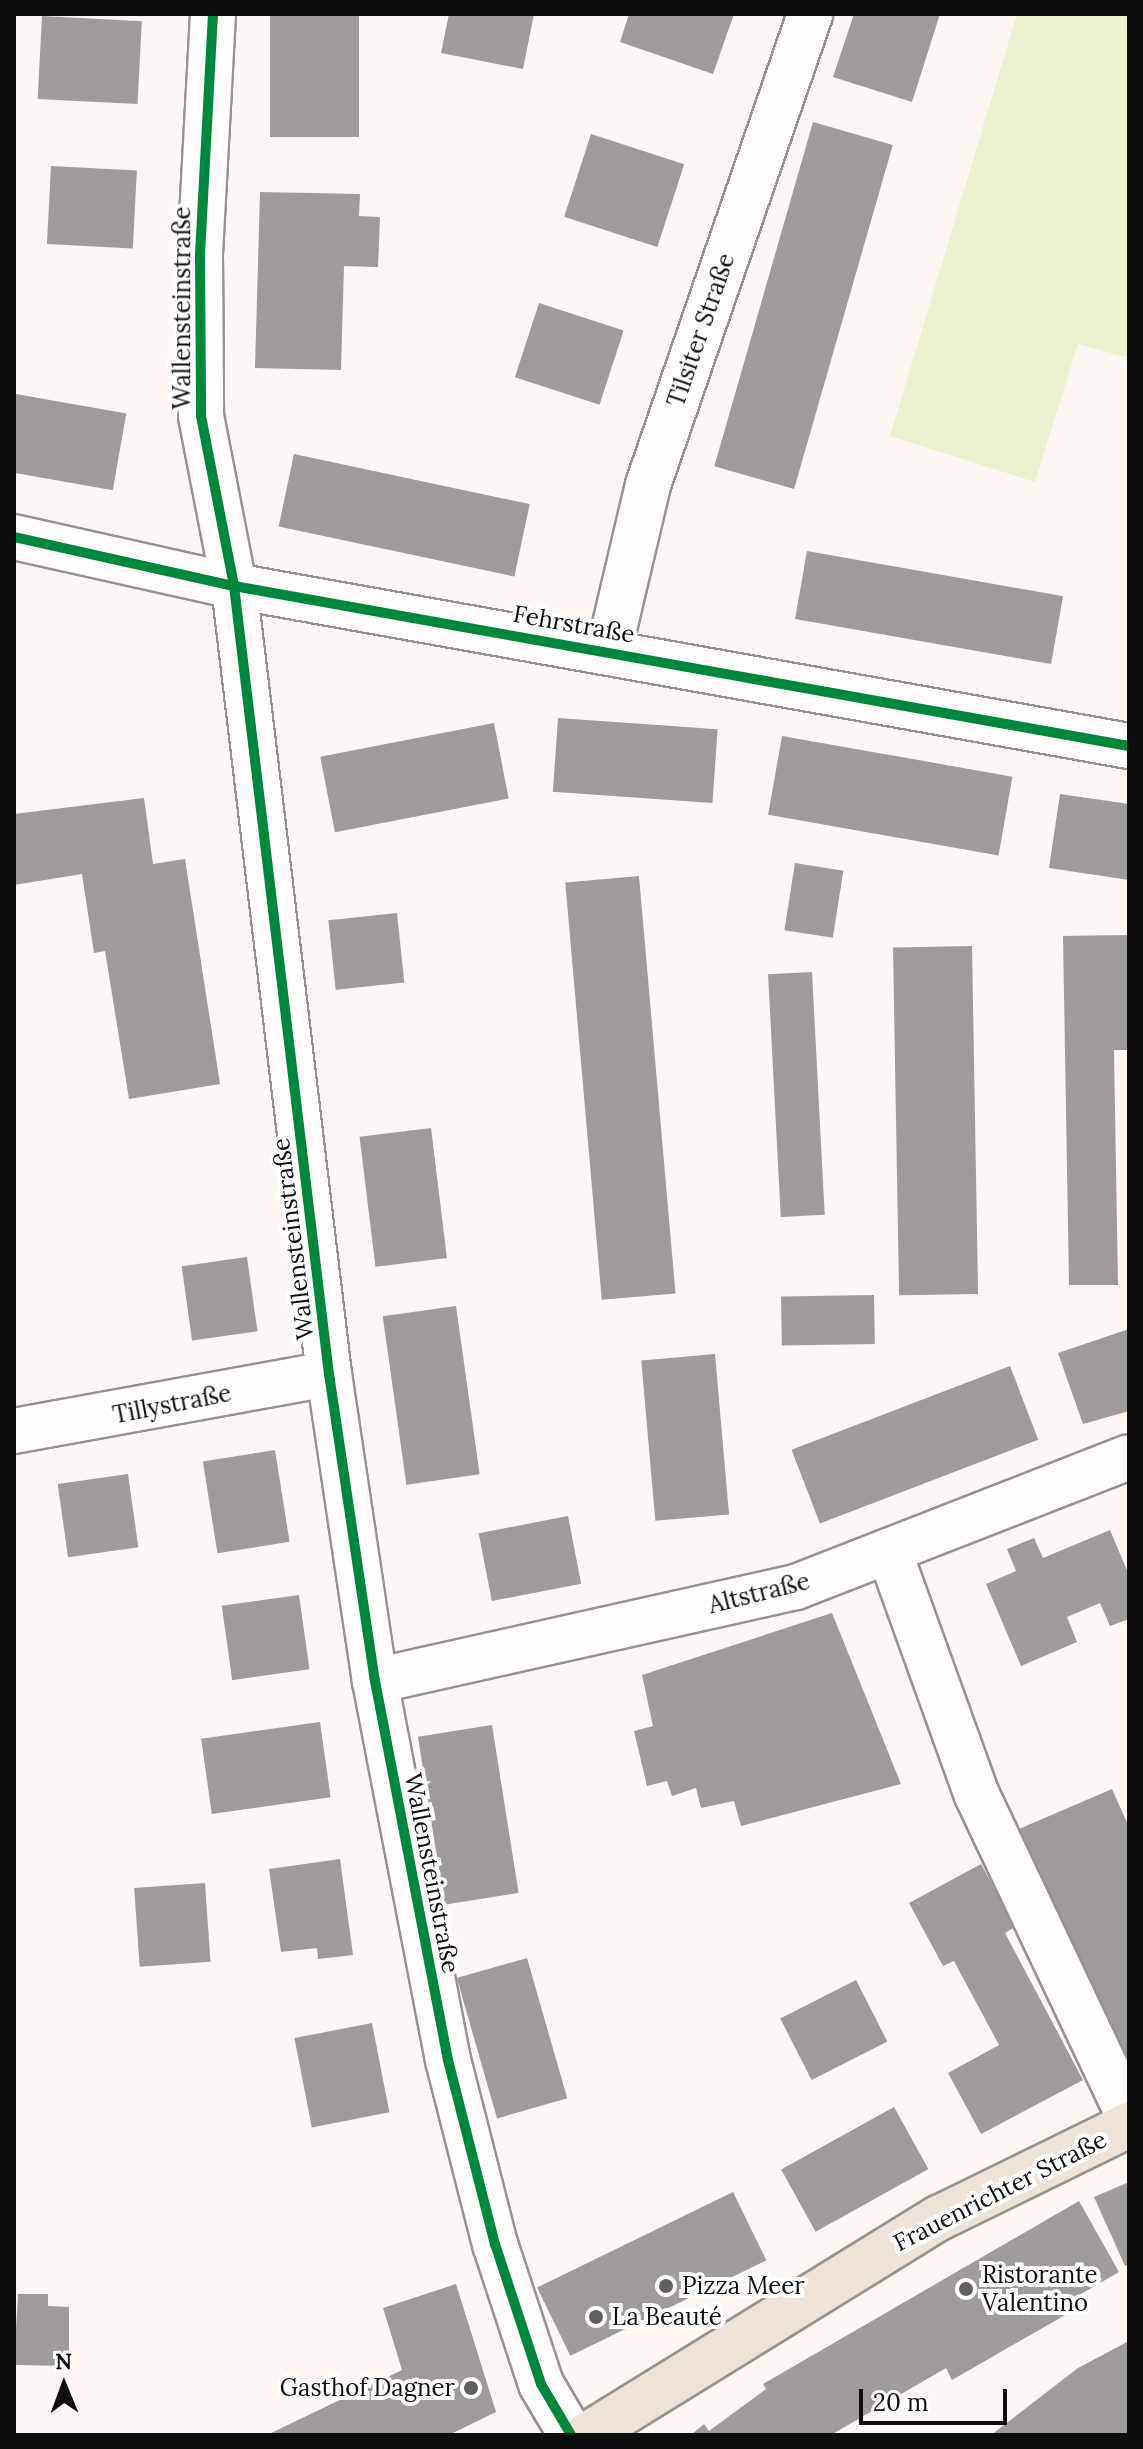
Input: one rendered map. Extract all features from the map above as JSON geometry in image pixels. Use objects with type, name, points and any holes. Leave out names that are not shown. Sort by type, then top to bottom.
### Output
[{"type":"main road","name":"Frauenrichter Straße","points":[[587,2435],[939,2218],[1129,2125]]},
{"type":"street","name":"Wallensteinstraße","points":[[213,14],[200,255],[201,416],[234,586],[329,1374],[375,1681],[448,2060],[491,2229],[541,2384],[571,2435]]},
{"type":"street","name":"Tilsiter Straße","points":[[609,650],[648,485],[810,14]]},
{"type":"street","name":"Fehrstraße","points":[[14,537],[234,586],[609,650],[1129,746]]},
{"type":"street","name":"Tillystraße","points":[[14,1431],[329,1374]]},
{"type":"street","name":"Altstraße","points":[[375,1681],[796,1587],[1129,1457]]},
{"type":"street","points":[[889,1551],[976,1793],[1129,2117]]},
{"type":"green space","points":[[1017,14],[1129,14],[1129,358],[1078,344],[1035,482],[890,436]]},
{"type":"building","points":[[270,14],[359,14],[359,137],[270,137]]},
{"type":"building","points":[[449,14],[534,14],[523,69],[441,53]]},
{"type":"building","points":[[629,14],[734,14],[713,74],[620,42]]},
{"type":"building","points":[[854,14],[940,14],[912,102],[833,77]]},
{"type":"building","points":[[42,16],[142,21],[138,104],[38,99]]},
{"type":"building","points":[[813,122],[893,145],[794,489],[714,466]]},
{"type":"building","points":[[591,134],[684,164],[657,247],[564,217]]},
{"type":"building","points":[[51,166],[137,171],[133,248],[47,244]]},
{"type":"building","points":[[260,192],[360,194],[359,216],[380,217],[378,267],[344,266],[341,370],[255,368]]},
{"type":"building","points":[[539,303],[624,331],[600,405],[515,377]]},
{"type":"building","points":[[16,394],[126,413],[113,490],[14,473]]},
{"type":"building","points":[[294,454],[530,504],[514,576],[279,526]]},
{"type":"building","points":[[807,551],[1063,596],[1051,664],[795,619]]},
{"type":"building","points":[[558,718],[718,729],[712,803],[553,792]]},
{"type":"building","points":[[494,723],[509,799],[335,832],[320,757]]},
{"type":"building","points":[[782,736],[1012,777],[999,855],[768,815]]},
{"type":"building","points":[[1060,794],[1129,804],[1129,880],[1049,868]]},
{"type":"building","points":[[144,798],[153,864],[185,859],[220,1084],[129,1099],[105,951],[94,953],[82,874],[14,885],[14,814]]},
{"type":"building","points":[[795,863],[843,871],[833,938],[784,930]]},
{"type":"building","points":[[639,876],[676,1293],[602,1300],[565,882]]},
{"type":"building","points":[[397,913],[404,983],[336,990],[328,920]]},
{"type":"building","points":[[1129,935],[1129,1050],[1114,1050],[1118,1285],[1069,1285],[1063,936]]},
{"type":"building","points":[[972,946],[978,1294],[899,1295],[893,947]]},
{"type":"building","points":[[812,972],[825,1215],[781,1217],[768,974]]},
{"type":"building","points":[[431,1128],[447,1258],[376,1267],[360,1137]]},
{"type":"building","points":[[247,1257],[257,1331],[192,1340],[182,1266]]},
{"type":"building","points":[[874,1295],[875,1344],[782,1346],[781,1297]]},
{"type":"building","points":[[456,1306],[480,1474],[406,1485],[383,1316]]},
{"type":"building","points":[[1129,1329],[1129,1411],[1083,1424],[1058,1353]]},
{"type":"building","points":[[715,1354],[729,1514],[655,1521],[641,1360]]},
{"type":"building","points":[[1010,1366],[1038,1440],[820,1524],[792,1450]]},
{"type":"building","points":[[275,1450],[290,1542],[217,1553],[203,1461]]},
{"type":"building","points":[[128,1474],[138,1547],[68,1557],[58,1484]]},
{"type":"building","points":[[568,1516],[581,1584],[492,1601],[479,1533]]},
{"type":"building","points":[[1110,1530],[1129,1575],[1129,1619],[1110,1626],[1100,1603],[1067,1617],[1077,1642],[1021,1666],[986,1584],[1016,1571],[1007,1549],[1034,1538],[1043,1558]]},
{"type":"building","points":[[299,1595],[309,1669],[232,1680],[222,1606]]},
{"type":"building","points":[[832,1613],[901,1784],[741,1826],[734,1801],[701,1808],[696,1788],[672,1796],[667,1781],[647,1786],[634,1731],[653,1726],[642,1675]]},
{"type":"building","points":[[320,1722],[331,1797],[212,1814],[201,1739]]},
{"type":"building","points":[[492,1725],[519,1893],[445,1905],[418,1737]]},
{"type":"building","points":[[1112,1789],[1129,1827],[1129,2065],[1119,2070],[1014,1831]]},
{"type":"building","points":[[340,1859],[353,1955],[318,1959],[317,1948],[281,1952],[269,1869]]},
{"type":"building","points":[[981,1864],[1015,1927],[1005,1933],[1083,2080],[981,2134],[948,2073],[999,2045],[954,1961],[943,1966],[909,1903]]},
{"type":"building","points":[[205,1883],[211,1962],[140,1967],[134,1888]]},
{"type":"building","points":[[527,1958],[567,2098],[497,2118],[457,1978]]},
{"type":"building","points":[[856,1980],[887,2041],[812,2080],[780,2019]]},
{"type":"building","points":[[372,2023],[389,2112],[312,2127],[294,2038]]},
{"type":"building","points":[[894,2107],[928,2169],[816,2232],[781,2170]]},
{"type":"building","points":[[1129,2182],[1129,2264],[1125,2266],[1094,2197]]},
{"type":"building","points":[[733,2192],[766,2260],[570,2356],[537,2288]]},
{"type":"building","points":[[1079,2201],[1119,2272],[1081,2294],[1086,2303],[952,2380],[946,2368],[831,2435],[691,2435],[704,2424],[709,2431],[766,2389],[763,2384]]},
{"type":"building","points":[[456,2284],[496,2412],[449,2435],[267,2435],[402,2370],[383,2308]]},
{"type":"building","points":[[18,2294],[48,2294],[48,2306],[69,2307],[69,2366],[14,2365]]},
{"type":"building","points":[[1129,2341],[1129,2435],[991,2435],[1078,2368]]},
{"type":"cycle path","points":[[213,14],[200,255],[201,416],[234,586],[329,1374],[375,1681],[448,2060],[495,2244],[541,2384],[571,2435]]},
{"type":"cycle path","points":[[14,537],[234,586],[1129,746]]},
{"type":"place","name":"Pizza Meer","points":[[666,2286]]},
{"type":"place","name":"Ristorante Valentino","points":[[966,2289]]},
{"type":"place","name":"La Beauté","points":[[596,2317]]},
{"type":"place","name":"Gasthof Dagner","points":[[471,2388]]}]
